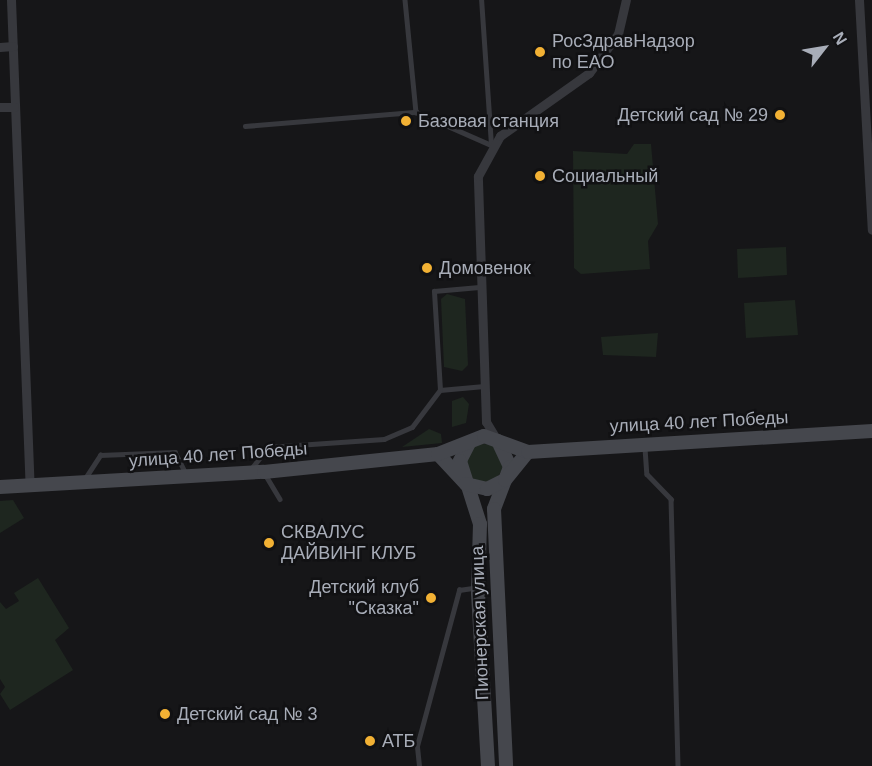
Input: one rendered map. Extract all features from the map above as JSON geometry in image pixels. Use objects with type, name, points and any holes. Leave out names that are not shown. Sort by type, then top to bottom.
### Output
[{"type":"main road","name":"улица 40 лет Победы","points":[[528,452],[645,442],[872,431]]},
{"type":"main road","name":"улица 40 лет Победы","points":[[0,487],[264,472],[438,454],[472,439]]},
{"type":"main road","points":[[438,454],[466,484],[487,489],[505,480],[528,452],[497,440],[472,439],[460,461],[466,484]]},
{"type":"main road","points":[[497,440],[509,458],[505,480]]},
{"type":"main road","name":"Пионерская улица","points":[[505,480],[494,509],[506,766]]},
{"type":"main road","name":"Пионерская улица","points":[[466,484],[480,524],[478,593],[488,766]]},
{"type":"street","points":[[11,0],[30,485]]},
{"type":"street","points":[[497,440],[486,422],[479,287],[478,177],[491,145],[589,73],[618,34],[626,0]]},
{"type":"street","points":[[859,0],[872,230]]},
{"type":"street","points":[[0,46],[13,46]]},
{"type":"street","points":[[0,107],[15,107]]},
{"type":"street","points":[[472,439],[486,422]]},
{"type":"lane","points":[[405,0],[416,112]]},
{"type":"lane","points":[[245,126],[416,112],[491,145],[481,0]]},
{"type":"lane","points":[[247,473],[268,447],[393,435],[426,413],[440,390],[434,291],[479,287]]},
{"type":"lane","points":[[440,390],[484,386]]},
{"type":"lane","points":[[645,442],[647,474],[671,499],[678,766]]},
{"type":"lane","points":[[83,482],[100,455],[175,452],[187,476]]},
{"type":"lane","points":[[264,472],[279,499]]},
{"type":"lane","points":[[419,766],[417,746],[459,590],[473,586],[478,593]]},
{"type":"shaded area","points":[[634,144],[651,144],[658,224],[648,241],[650,269],[581,274],[574,268],[573,151],[627,154]]},
{"type":"shaded area","points":[[786,247],[787,275],[738,278],[737,249]]},
{"type":"shaded area","points":[[447,294],[465,299],[468,365],[462,371],[444,367],[441,299]]},
{"type":"shaded area","points":[[795,300],[798,335],[746,338],[744,303]]},
{"type":"shaded area","points":[[658,333],[656,357],[603,355],[601,337]]},
{"type":"shaded area","points":[[463,397],[469,404],[466,423],[452,427],[452,401]]},
{"type":"shaded area","points":[[429,429],[441,434],[442,443],[402,447]]},
{"type":"shaded area","points":[[484,444],[491,445],[497,450],[502,456],[502,470],[497,476],[491,481],[484,482],[477,481],[471,476],[466,470],[465,463],[466,456],[471,450],[477,445]]},
{"type":"shaded area","points":[[13,500],[24,518],[0,533],[0,501]]},
{"type":"shaded area","points":[[38,578],[69,628],[55,640],[73,670],[10,710],[0,694],[5,687],[0,679],[0,602],[6,609],[19,601],[14,593]]},
{"type":"place","name":"РосЗдравНадзор по ЕАО","points":[[540,52]]},
{"type":"place","name":"Детский сад № 29","points":[[780,115]]},
{"type":"place","name":"Базовая станция","points":[[406,121]]},
{"type":"place","name":"Социальный","points":[[540,176]]},
{"type":"place","name":"Домовенок","points":[[427,268]]},
{"type":"place","name":"СКВАЛУС ДАЙВИНГ КЛУБ","points":[[269,543]]},
{"type":"place","name":"Детский клуб \"Сказка\"","points":[[431,598]]},
{"type":"place","name":"Детский сад № 3","points":[[165,714]]},
{"type":"place","name":"АТБ","points":[[370,741]]}]
